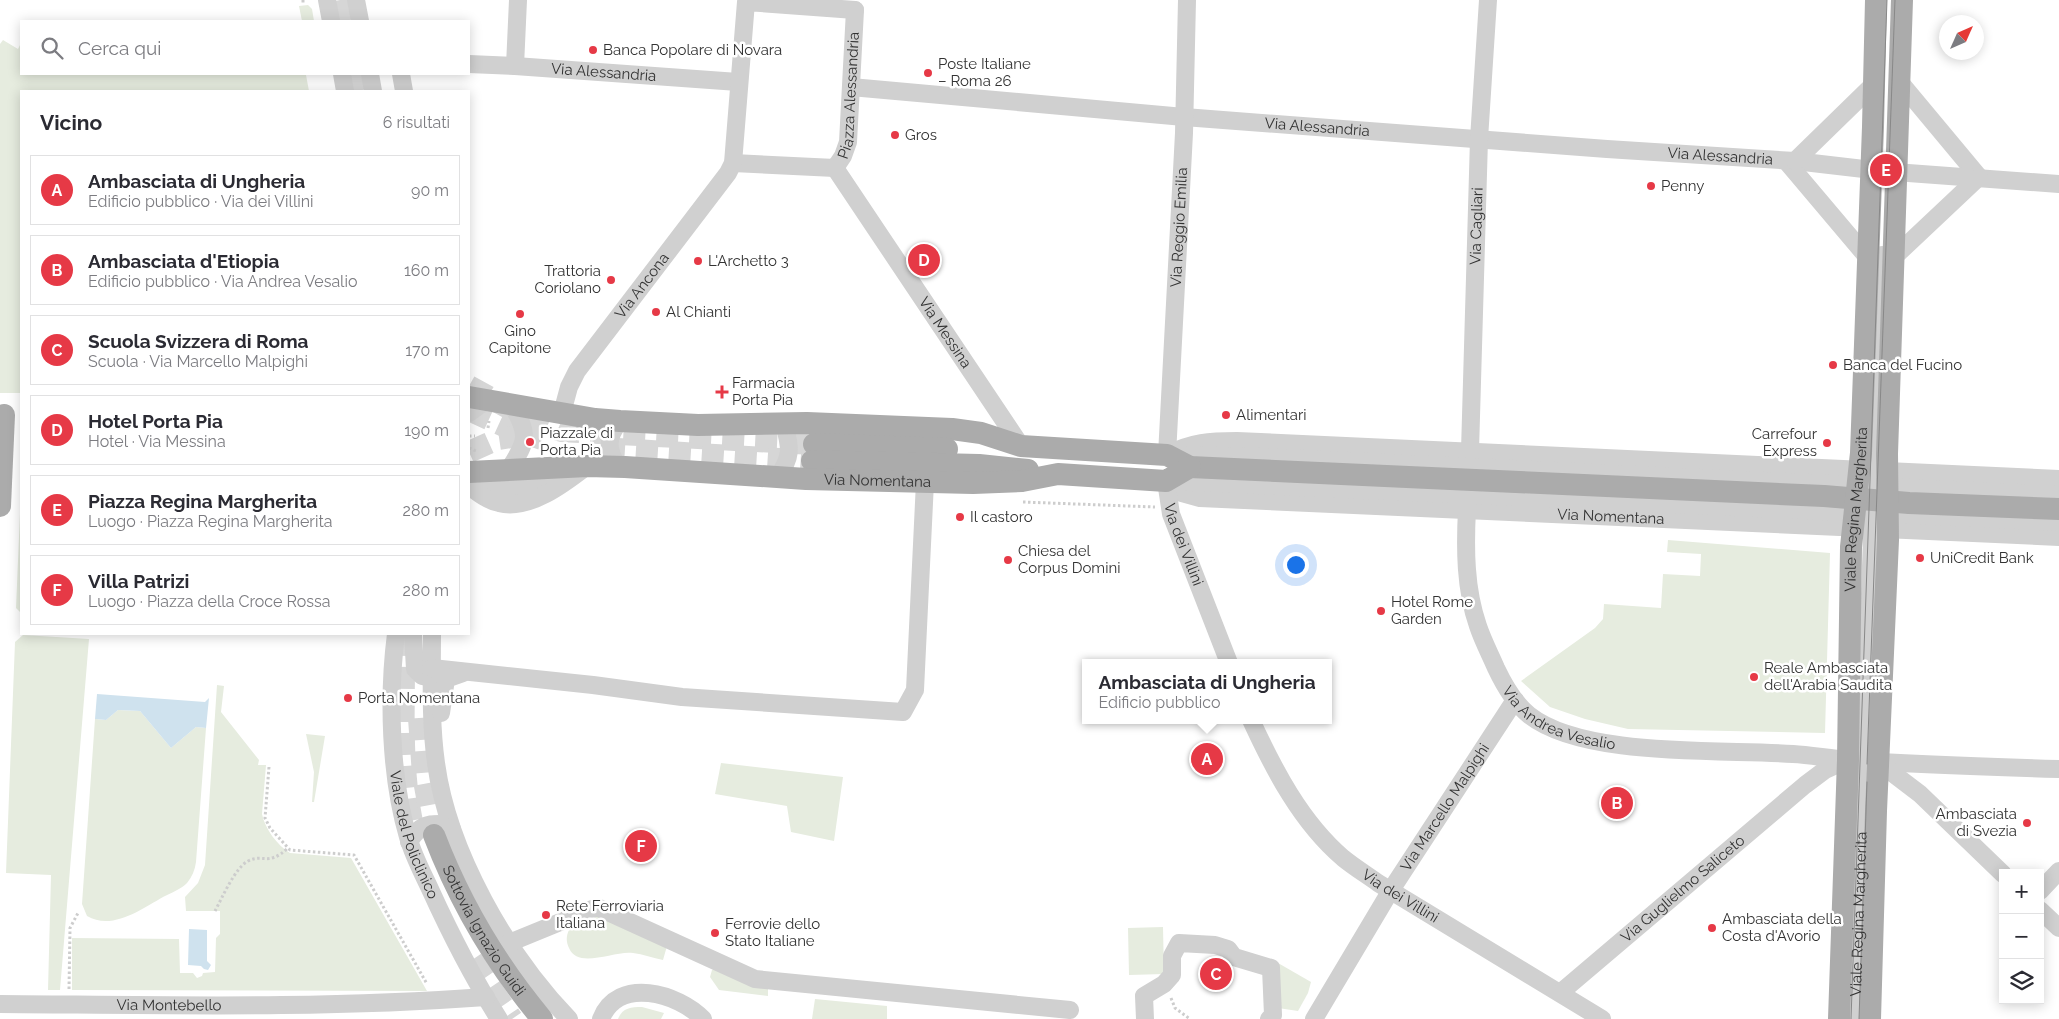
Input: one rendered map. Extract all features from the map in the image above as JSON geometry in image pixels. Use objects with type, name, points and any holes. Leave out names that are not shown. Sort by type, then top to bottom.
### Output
[{"type":"main road","name":"Viale Regina Margherita","points":[[1839,1019],[1863,761],[1872,499],[1892,258],[1874,84],[1876,0]]},
{"type":"main road","name":"Viale Regina Margherita","points":[[1870,1019],[1863,761],[1872,499],[1868,258],[1899,81],[1902,0]]},
{"type":"main road","points":[[483,409],[512,404],[562,413]]},
{"type":"main road","name":"Via Nomentana","points":[[562,413],[595,419],[698,425],[784,424],[952,429],[981,433],[1021,446],[1167,455],[1190,467],[2059,509]]},
{"type":"main road","points":[[0,506],[8,415]]},
{"type":"main road","points":[[1021,446],[960,450],[813,453],[979,465],[1058,474]]},
{"type":"main road","name":"Via Nomentana","points":[[587,466],[777,478],[925,482],[1009,482],[1058,474],[1166,481]]},
{"type":"main road","points":[[472,471],[587,466]]},
{"type":"main road","points":[[1166,481],[1190,467]]},
{"type":"main road","name":"Sottovia Ignazio Guidi","points":[[443,832],[455,885],[478,929],[512,981],[542,1019]]},
{"type":"street","points":[[327,0],[332,20]]},
{"type":"street","points":[[356,0],[360,20]]},
{"type":"street","points":[[514,66],[518,0]]},
{"type":"street","name":"Via Reggio Emilia","points":[[1167,455],[1184,117],[1187,0]]},
{"type":"street","name":"Via Cagliari","points":[[1470,452],[1480,139],[1488,0]]},
{"type":"street","name":"Viale Regina Margherita","points":[[1872,499],[1892,0]]},
{"type":"street","name":"Piazza Alessandria","points":[[745,1],[859,5],[848,142],[836,168],[733,163],[745,1]]},
{"type":"street","name":"Via Alessandria","points":[[470,64],[738,82]]},
{"type":"street","points":[[342,75],[345,90]]},
{"type":"street","points":[[370,75],[372,90]]},
{"type":"street","points":[[401,75],[404,90]]},
{"type":"street","points":[[1899,81],[1979,177],[2059,184]]},
{"type":"street","points":[[1868,258],[1788,160],[1874,84]]},
{"type":"street","name":"Via Alessandria","points":[[851,87],[1184,117],[1788,160],[1884,171],[1979,177]]},
{"type":"street","name":"Via Ancona","points":[[562,413],[569,387],[577,371],[728,173],[733,163]]},
{"type":"street","name":"Via Messina","points":[[836,168],[1021,446]]},
{"type":"street","points":[[1892,258],[1979,177]]},
{"type":"street","points":[[509,469],[522,448],[525,436],[512,404]]},
{"type":"street","points":[[470,413],[483,409]]},
{"type":"street","points":[[618,467],[612,457],[609,446],[611,435],[620,421]]},
{"type":"street","points":[[777,478],[786,464],[790,450],[784,424]]},
{"type":"street","name":"Via Nomentana","points":[[1167,455],[1183,446],[1206,441],[1470,452],[2059,522]]},
{"type":"street","name":"Via Nomentana","points":[[1167,455],[1263,457],[1872,499],[2059,537]]},
{"type":"street","points":[[472,471],[493,502],[513,504],[543,496],[559,488],[587,466]]},
{"type":"street","name":"Via Nomentana","points":[[1166,481],[1872,499],[2059,479]]},
{"type":"street","name":"Via Nomentana","points":[[1166,481],[1182,493],[1200,498],[1467,510],[2059,495]]},
{"type":"street","name":"Via dei Villini","points":[[1166,481],[1171,514],[1227,659]]},
{"type":"street","points":[[413,635],[415,669],[422,676],[432,673],[463,673],[593,685],[682,697],[903,712],[915,690],[925,482]]},
{"type":"street","name":"Via Andrea Vesalio","points":[[1467,510],[1467,569],[1472,605],[1486,647],[1503,682],[1527,714],[1542,724],[1560,732],[1591,740],[1637,746],[1801,754],[1863,761],[1927,765],[2059,769]]},
{"type":"street","name":"Viale del Policlinico","points":[[396,635],[391,696],[394,748],[402,813],[410,842],[439,908],[499,1019]]},
{"type":"street","points":[[432,635],[434,747],[441,791]]},
{"type":"street","points":[[443,832],[440,718],[446,679],[463,673]]},
{"type":"street","name":"Via Marcello Malpighi","points":[[1314,1019],[1391,890],[1515,700]]},
{"type":"street","name":"Via dei Villini","points":[[1254,724],[1280,777],[1313,827],[1344,859],[1391,890],[1602,1019]]},
{"type":"street","points":[[1863,761],[1920,794],[1999,870]]},
{"type":"street","name":"Viale Regina Margherita","points":[[1855,1019],[1863,761]]},
{"type":"street","name":"Via Guglielmo Saliceto","points":[[1560,993],[1804,784],[1825,770],[1863,761]]},
{"type":"street","points":[[1920,794],[1927,765]]},
{"type":"street","points":[[410,842],[415,833],[427,825],[439,824],[509,943],[542,990],[569,1019]]},
{"type":"street","points":[[2044,887],[2059,871]]},
{"type":"street","points":[[509,943],[597,908],[755,979],[1070,1010]]},
{"type":"street","points":[[2044,914],[2059,928]]},
{"type":"street","points":[[1146,1019],[1144,996],[1164,984],[1172,975],[1172,956],[1179,943],[1216,945],[1228,949],[1234,957],[1271,968],[1273,1015],[1269,1019]]},
{"type":"street","points":[[601,1019],[606,1008],[615,999],[626,994],[644,992],[676,1002],[694,1011],[703,1019]]},
{"type":"street","name":"Via Montebello","points":[[0,1004],[271,1013],[486,997]]},
{"type":"path","points":[[483,409],[496,422]]},
{"type":"path","points":[[483,409],[488,428]]},
{"type":"path","points":[[470,436],[475,436]]},
{"type":"path","points":[[470,456],[472,471]]},
{"type":"path","points":[[269,767],[265,818],[270,828],[288,848],[294,851],[354,855],[430,988]]},
{"type":"path","points":[[215,911],[236,874],[246,862],[255,859],[273,859],[288,848]]},
{"type":"path","points":[[69,990],[70,928],[78,913]]},
{"type":"path","points":[[1164,984],[1175,1008],[1190,1019]]},
{"type":"shaded area","points":[[308,5],[312,9],[314,20],[302,20],[299,6]]},
{"type":"shaded area","points":[[3,40],[18,49],[20,45],[20,75],[306,75],[309,90],[20,90],[20,393],[0,393],[0,44]]},
{"type":"shaded area","points":[[20,514],[20,612],[16,608]]},
{"type":"shaded area","points":[[1668,540],[1830,553],[1825,733],[1628,729],[1585,719],[1550,707],[1521,681],[1595,628],[1603,619],[1604,604],[1661,608],[1663,574],[1700,576],[1701,554],[1667,552]]},
{"type":"shaded area","points":[[23,635],[89,639],[60,990],[48,990],[51,875],[6,873],[15,642]]},
{"type":"shaded area","points":[[217,685],[224,686],[221,712],[259,760],[258,765],[266,765],[262,814],[272,836],[290,853],[351,858],[427,991],[72,990],[72,938],[179,939],[180,973],[193,973],[197,978],[202,976],[203,973],[215,972],[216,938],[220,934],[220,911],[186,911],[185,897],[198,883],[205,865]]},
{"type":"shaded area","points":[[118,710],[140,711],[171,748],[196,727],[206,728],[196,862],[192,876],[182,887],[136,912],[116,920],[106,921],[87,916],[82,904],[95,719],[106,720]]},
{"type":"shaded area","points":[[306,734],[325,736],[314,802],[312,802],[314,772]]},
{"type":"shaded area","points":[[721,763],[843,777],[834,841],[791,832],[787,806],[715,794]]},
{"type":"shaded area","points":[[598,915],[667,946],[663,960],[633,953],[598,958],[580,958],[574,954],[567,944],[569,930],[576,923]]},
{"type":"shaded area","points":[[1163,927],[1164,974],[1129,975],[1128,928]]},
{"type":"shaded area","points":[[1278,963],[1311,982],[1308,993],[1298,1011],[1278,1008]]},
{"type":"shaded area","points":[[717,968],[768,985],[768,996],[719,990],[710,977],[712,970]]},
{"type":"shaded area","points":[[815,999],[887,1006],[887,1019],[812,1019]]},
{"type":"shaded area","points":[[642,1007],[664,1013],[661,1019],[618,1019],[622,1012],[627,1009]]},
{"type":"water","points":[[97,694],[205,702],[209,698],[206,728],[196,727],[171,748],[140,711],[118,710],[106,720],[95,719]]},
{"type":"water","points":[[189,929],[207,930],[207,961],[211,965],[208,970],[201,966],[188,965]]},
{"type":"tunnel","points":[[340,0],[344,20]]},
{"type":"tunnel","points":[[354,75],[357,90]]},
{"type":"tunnel","points":[[470,387],[512,410],[561,431],[814,444]]},
{"type":"tunnel","points":[[470,410],[504,426],[542,439]]},
{"type":"tunnel","points":[[470,452],[498,439],[525,435]]},
{"type":"tunnel","points":[[603,448],[812,461]]},
{"type":"tunnel","points":[[404,635],[406,782],[414,831]]},
{"type":"tunnel","points":[[419,718],[423,775],[434,835]]},
{"type":"tunnel","points":[[472,960],[512,1019]]},
{"type":"tram line","points":[[1851,1019],[1887,0]]},
{"type":"tram line","points":[[1867,764],[1895,0]]},
{"type":"tram line","points":[[1859,1019],[1867,782]]},
{"type":"place","name":"Banca Popolare di Novara","points":[[593,50]]},
{"type":"place","name":"Poste Italiane – Roma 26","points":[[928,73]]},
{"type":"place","name":"Gros","points":[[895,135]]},
{"type":"place","name":"Piazza Regina Margherita","points":[[1886,170]]},
{"type":"place","name":"Penny","points":[[1651,186]]},
{"type":"place","name":"Hotel Porta Pia","points":[[924,260]]},
{"type":"place","name":"L'Archetto 3","points":[[698,261]]},
{"type":"place","name":"Trattoria Coriolano","points":[[611,280]]},
{"type":"place","name":"Al Chianti","points":[[656,312]]},
{"type":"place","name":"Gino Capitone","points":[[520,314]]},
{"type":"place","name":"Banca del Fucino","points":[[1833,365]]},
{"type":"place","name":"Farmacia Porta Pia","points":[[722,392]]},
{"type":"place","name":"Alimentari","points":[[1226,415]]},
{"type":"place","name":"Piazzale di Porta Pia","points":[[530,442]]},
{"type":"place","name":"Carrefour Express","points":[[1827,443]]},
{"type":"place","name":"Il castoro","points":[[960,517]]},
{"type":"place","name":"UniCredit Bank","points":[[1920,558]]},
{"type":"place","name":"Chiesa del Corpus Domini","points":[[1008,560]]},
{"type":"place","name":"Hotel Rome Garden","points":[[1381,611]]},
{"type":"place","name":"Reale Ambasciata dell'Arabia Saudita","points":[[1754,677]]},
{"type":"place","name":"Porta Nomentana","points":[[348,698]]},
{"type":"place","name":"Ambasciata di Ungheria","points":[[1207,759]]},
{"type":"place","name":"Ambasciata d'Etiopia","points":[[1617,803]]},
{"type":"place","name":"Ambasciata di Svezia","points":[[2027,823]]},
{"type":"place","name":"Villa Patrizi","points":[[641,846]]},
{"type":"place","name":"Rete Ferroviaria Italiana","points":[[546,915]]},
{"type":"place","name":"Ambasciata della Costa d'Avorio","points":[[1712,928]]},
{"type":"place","name":"Ferrovie dello Stato Italiane","points":[[715,933]]},
{"type":"place","name":"Scuola Svizzera di Roma","points":[[1216,974]]}]
